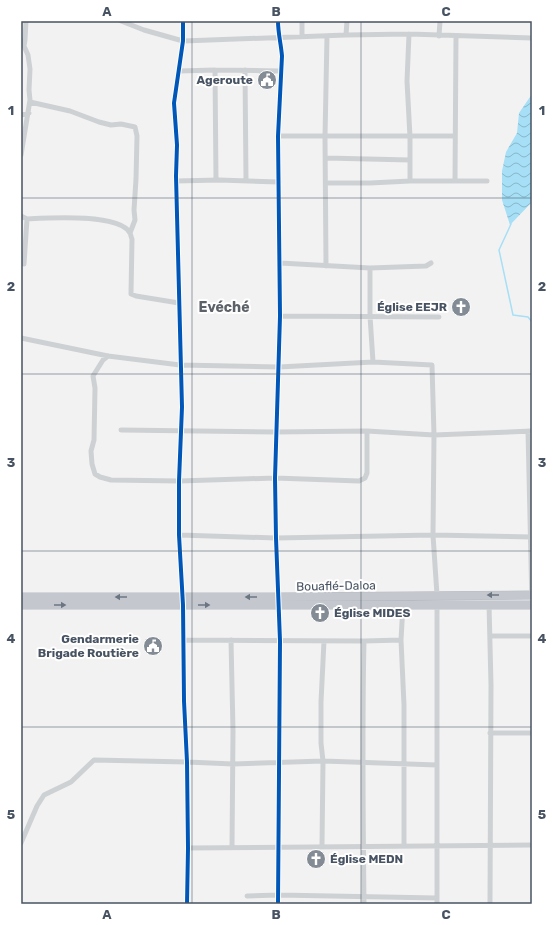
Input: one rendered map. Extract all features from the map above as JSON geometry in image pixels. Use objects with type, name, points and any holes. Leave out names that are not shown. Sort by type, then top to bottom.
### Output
[{"type":"highway","name":"Bouaflé-Daloa","points":[[278,601],[437,595],[532,594]]},
{"type":"highway","name":"Bouaflé-Daloa","points":[[21,597],[183,601],[278,601],[403,605],[532,605]]},
{"type":"highway","name":"Bouaflé-Daloa","points":[[21,605],[183,601]]},
{"type":"street","points":[[21,155],[30,102],[30,69],[28,55],[23,40],[26,21]]},
{"type":"street","points":[[121,21],[144,30],[183,41],[302,36],[409,34],[532,38]]},
{"type":"street","points":[[183,21],[183,41],[174,103],[177,145],[176,181],[182,430],[179,481],[179,535],[183,601],[184,701],[187,762],[187,904]]},
{"type":"street","points":[[278,21],[278,37],[281,46],[278,136],[280,316],[275,478],[280,640],[278,904]]},
{"type":"street","points":[[302,21],[302,36]]},
{"type":"street","points":[[346,35],[347,21]]},
{"type":"street","points":[[439,36],[440,21]]},
{"type":"street","points":[[409,34],[407,81],[410,137],[410,181]]},
{"type":"street","points":[[326,266],[325,137],[327,36]]},
{"type":"street","points":[[455,181],[456,36]]},
{"type":"street","points":[[215,70],[216,180]]},
{"type":"street","points":[[245,70],[244,133],[246,181]]},
{"type":"street","points":[[179,71],[281,71]]},
{"type":"street","points":[[30,102],[70,111],[111,125],[121,124],[136,127],[135,220],[130,233],[132,250],[131,294],[179,303]]},
{"type":"street","points":[[21,115],[29,113]]},
{"type":"street","points":[[278,136],[455,136]]},
{"type":"street","points":[[326,158],[410,160]]},
{"type":"street","points":[[176,181],[216,180],[279,182]]},
{"type":"street","points":[[326,183],[486,181]]},
{"type":"street","points":[[24,264],[23,218],[77,217],[108,221],[119,224],[130,233]]},
{"type":"street","points":[[280,264],[370,268],[426,266],[431,263]]},
{"type":"street","points":[[370,268],[370,316],[373,362]]},
{"type":"street","points":[[280,316],[439,317]]},
{"type":"street","points":[[21,338],[108,356],[180,365],[279,367],[373,362],[432,365],[434,435],[433,535],[437,595]]},
{"type":"street","points":[[108,356],[103,360],[93,376],[95,388],[94,440],[91,451],[92,464],[95,474],[100,477],[111,480],[179,481],[275,478],[359,481],[365,478],[367,472],[367,431]]},
{"type":"street","points":[[122,430],[276,432],[367,431],[434,435],[530,431],[532,605]]},
{"type":"street","points":[[179,535],[276,538],[433,535],[531,537]]},
{"type":"street","points":[[489,604],[490,904]]},
{"type":"street","points":[[403,605],[401,640],[404,705],[404,846]]},
{"type":"street","points":[[437,605],[437,904]]},
{"type":"street","points":[[490,636],[532,636]]},
{"type":"street","points":[[184,640],[401,640]]},
{"type":"street","points":[[231,640],[233,764],[232,847]]},
{"type":"street","points":[[322,846],[323,762],[321,743],[321,702],[324,641]]},
{"type":"street","points":[[364,641],[362,726],[364,904]]},
{"type":"street","points":[[490,732],[532,733]]},
{"type":"street","points":[[21,843],[36,806],[44,795],[71,782],[94,760],[233,764],[363,762],[437,765]]},
{"type":"street","points":[[188,848],[490,844],[532,845]]},
{"type":"street","points":[[247,896],[278,895],[437,898]]},
{"type":"water","points":[[532,94],[532,202],[510,225],[502,200],[502,171],[506,152],[517,133],[519,113]]},
{"type":"waterway","points":[[511,224],[499,250],[513,315],[528,317],[532,322]]},
{"type":"cycle path","points":[[183,21],[183,41],[174,103],[177,145],[176,176],[182,407],[179,481],[179,535],[183,605],[184,701],[187,762],[187,904]]},
{"type":"cycle path","points":[[278,21],[282,56],[278,136],[280,316],[275,478],[280,641],[278,904]]},
{"type":"place","name":"Ageroute","points":[[267,80]]},
{"type":"place","name":"Église EEJR","points":[[461,307]]},
{"type":"place","name":"Église MIDES","points":[[320,613]]},
{"type":"place","name":"Gendarmerie Brigade Routière","points":[[153,646]]},
{"type":"place","name":"Église MEDN","points":[[316,859]]},
{"type":"district","name":"Evéché","points":[[224,307]]}]
